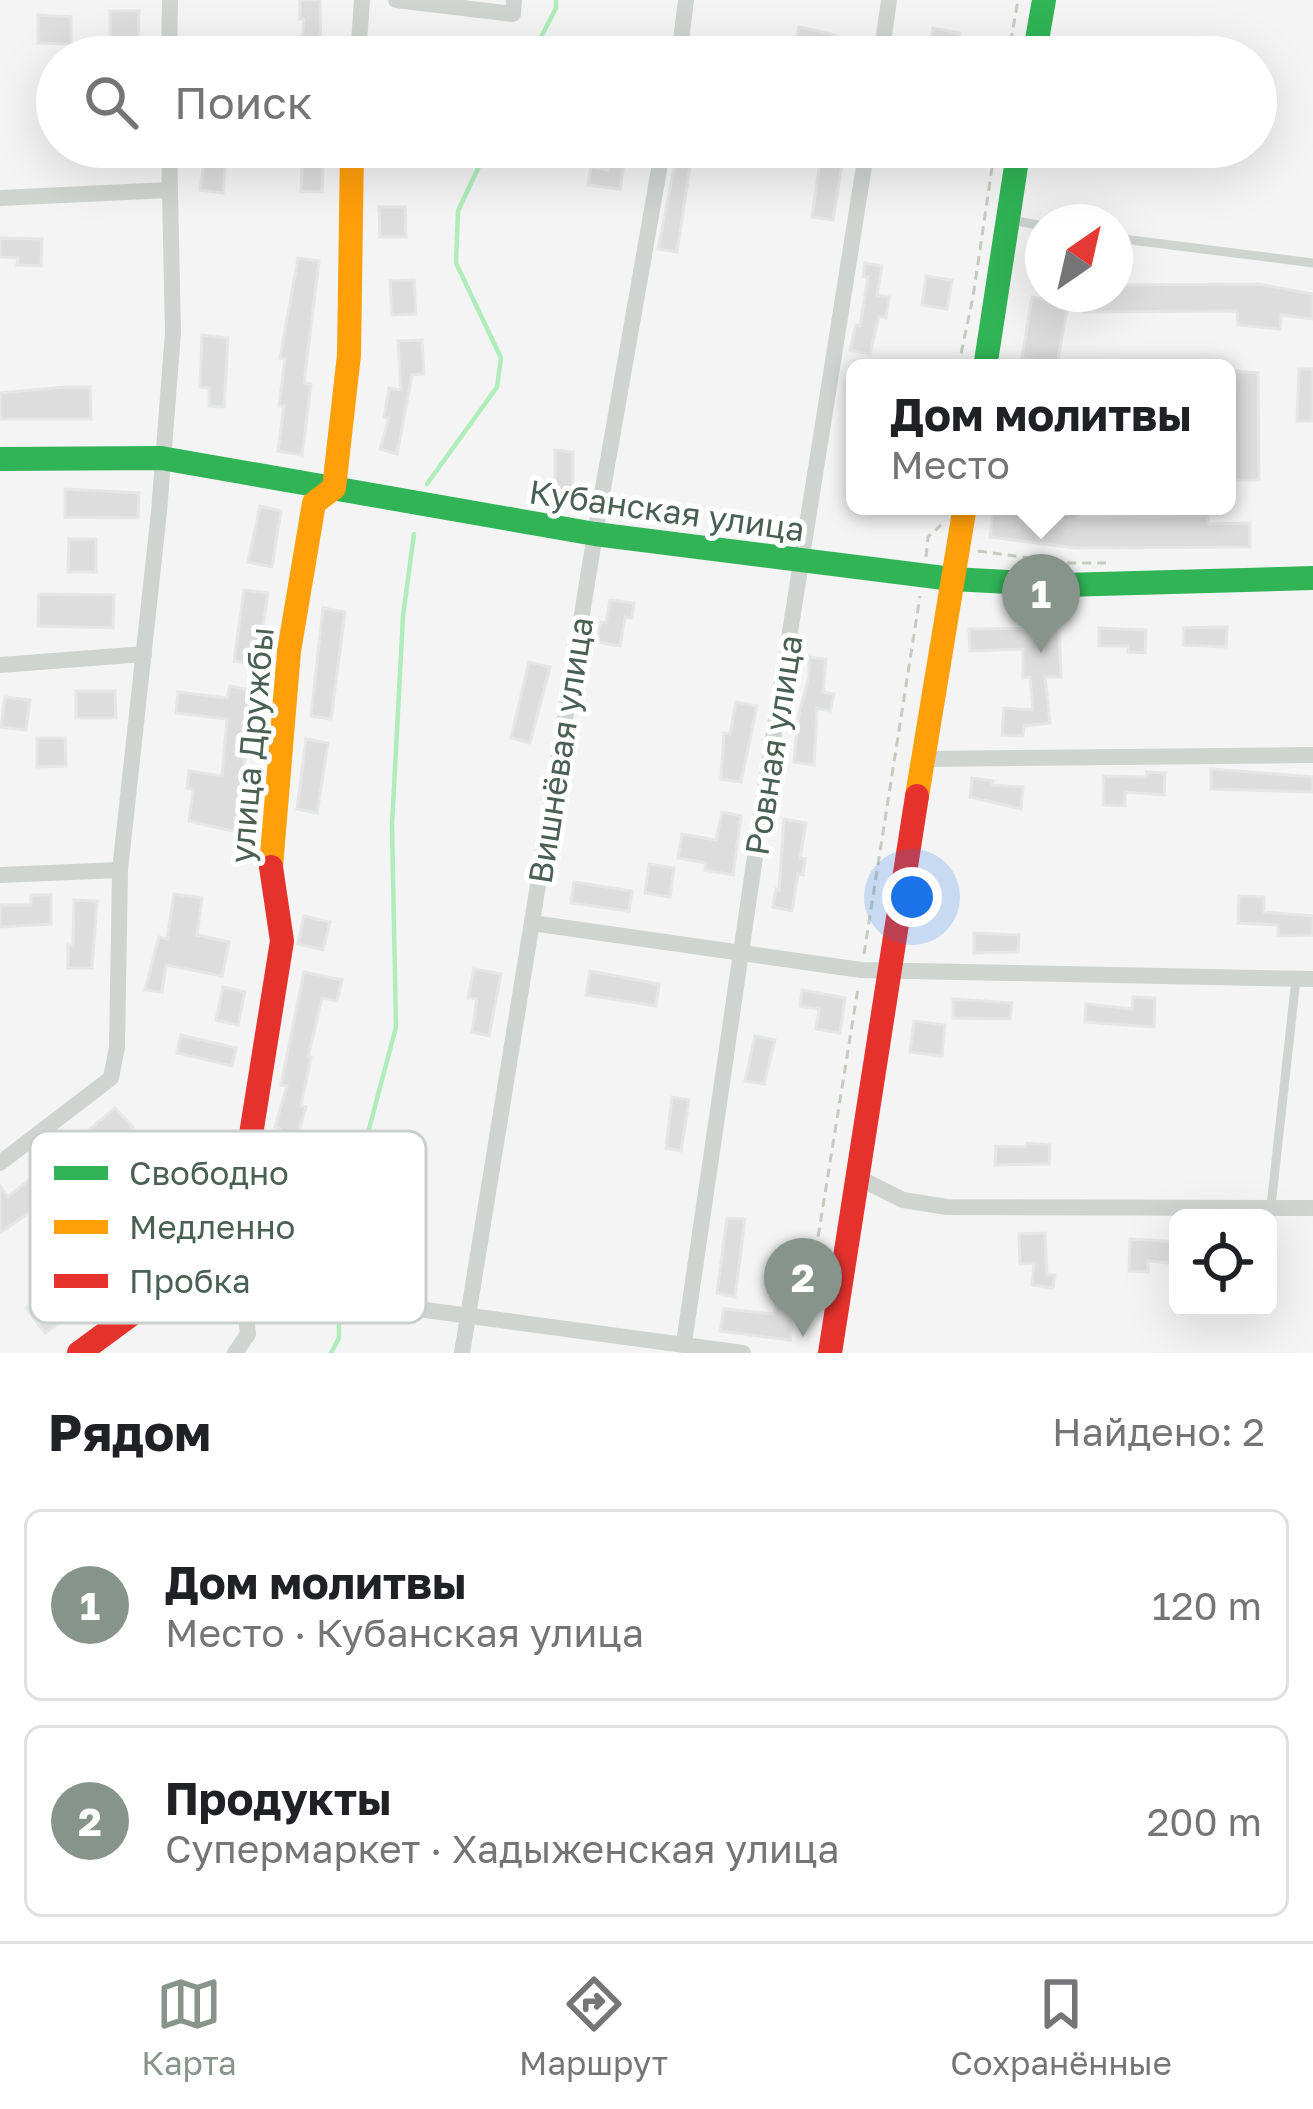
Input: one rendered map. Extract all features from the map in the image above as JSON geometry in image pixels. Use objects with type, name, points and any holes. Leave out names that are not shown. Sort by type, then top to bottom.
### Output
[{"type":"street","points":[[170,0],[170,36]]},
{"type":"street","points":[[359,36],[362,0]]},
{"type":"street","points":[[396,0],[513,14],[514,0]]},
{"type":"street","points":[[682,36],[686,0]]},
{"type":"street","points":[[884,36],[889,0]]},
{"type":"street","points":[[1038,36],[1044,0]]},
{"type":"street","points":[[41,1131],[110,1078],[117,1048],[120,870],[173,333],[169,168]]},
{"type":"street","name":"улица Дружбы","points":[[251,1131],[281,941],[270,860],[289,651],[314,503],[334,488],[349,355],[352,168]]},
{"type":"street","name":"Вишнёвая улица","points":[[462,1353],[659,168]]},
{"type":"street","name":"Ровная улица","points":[[684,1343],[864,168]]},
{"type":"street","points":[[986,359],[1015,168]]},
{"type":"street","points":[[0,198],[169,190]]},
{"type":"street","name":"Кубанская улица","points":[[0,459],[161,458],[595,534],[952,580],[1064,585],[1313,578]]},
{"type":"street","points":[[830,1353],[964,515]]},
{"type":"street","points":[[0,665],[144,654]]},
{"type":"street","points":[[924,759],[1313,755]]},
{"type":"street","points":[[0,875],[120,870]]},
{"type":"street","points":[[532,923],[861,970],[1305,979]]},
{"type":"street","points":[[0,1163],[30,1140]]},
{"type":"street","points":[[855,1176],[903,1200],[947,1207],[1313,1208]]},
{"type":"street","points":[[426,1311],[659,1346],[684,1343],[743,1353]]},
{"type":"street","points":[[79,1353],[119,1323]]},
{"type":"street","points":[[235,1353],[248,1334],[246,1323]]},
{"type":"lane","points":[[1006,219],[1025,223]]},
{"type":"lane","points":[[1133,240],[1313,263]]},
{"type":"lane","points":[[1271,1206],[1305,979]]},
{"type":"path","points":[[1012,36],[1018,0]]},
{"type":"path","points":[[960,359],[992,168]]},
{"type":"path","points":[[811,1281],[928,537],[944,523]]},
{"type":"path","points":[[959,549],[1065,563],[1107,563]]},
{"type":"building","points":[[300,0],[320,0],[321,36],[303,36],[304,19],[300,19]]},
{"type":"building","points":[[110,11],[139,11],[138,36],[110,36]]},
{"type":"building","points":[[38,15],[71,17],[71,36],[38,36]]},
{"type":"building","points":[[799,27],[835,35],[835,36],[797,36]]},
{"type":"building","points":[[933,28],[960,33],[960,36],[932,36]]},
{"type":"building","points":[[203,168],[225,168],[223,193],[200,190]]},
{"type":"building","points":[[302,168],[323,168],[322,192],[301,191]]},
{"type":"building","points":[[591,168],[624,168],[620,189],[588,185]]},
{"type":"building","points":[[674,168],[690,168],[677,252],[658,249]]},
{"type":"building","points":[[819,168],[841,168],[833,220],[812,217]]},
{"type":"building","points":[[379,207],[405,207],[406,237],[380,237]]},
{"type":"building","points":[[0,238],[42,239],[41,266],[17,265],[18,258],[0,257]]},
{"type":"building","points":[[298,258],[319,261],[304,383],[311,384],[302,455],[278,451],[284,406],[279,406],[285,359],[280,358]]},
{"type":"building","points":[[865,263],[882,266],[877,295],[889,297],[886,318],[879,316],[870,354],[850,350],[856,325],[860,326],[868,277],[863,277]]},
{"type":"building","points":[[926,276],[952,280],[947,309],[922,305]]},
{"type":"building","points":[[414,280],[416,314],[392,315],[390,281]]},
{"type":"building","points":[[1258,284],[1313,294],[1313,319],[1281,315],[1280,329],[1238,325],[1237,311],[1133,312],[1133,285]]},
{"type":"building","points":[[1030,312],[1067,312],[1058,359],[1022,358]]},
{"type":"building","points":[[202,335],[228,338],[224,407],[209,406],[209,388],[200,387]]},
{"type":"building","points":[[422,340],[424,374],[412,375],[397,454],[380,449],[389,418],[384,417],[389,388],[401,390],[398,341]]},
{"type":"building","points":[[1299,369],[1313,369],[1313,421],[1297,421]]},
{"type":"building","points":[[1236,371],[1258,373],[1259,480],[1236,480]]},
{"type":"building","points":[[90,387],[91,419],[0,419],[0,393]]},
{"type":"building","points":[[555,450],[573,452],[573,498],[555,497]]},
{"type":"building","points":[[65,489],[139,493],[138,518],[65,517]]},
{"type":"building","points":[[260,506],[281,511],[272,567],[248,562]]},
{"type":"building","points":[[993,515],[1208,516],[1209,524],[1250,523],[1250,547],[1075,548],[990,537]]},
{"type":"building","points":[[69,539],[96,539],[96,572],[68,572]]},
{"type":"building","points":[[244,590],[268,593],[257,665],[234,661]]},
{"type":"building","points":[[39,594],[114,595],[113,628],[38,626]]},
{"type":"building","points":[[610,600],[634,603],[632,618],[625,617],[620,646],[597,642]]},
{"type":"building","points":[[323,608],[345,612],[331,719],[311,716]]},
{"type":"building","points":[[1227,627],[1226,647],[1183,645],[1184,628]]},
{"type":"building","points":[[1059,628],[1061,677],[1045,677],[1050,723],[1024,726],[1023,736],[1002,735],[1004,708],[1033,710],[1030,677],[1023,678],[1023,649],[970,651],[969,629]]},
{"type":"building","points":[[1099,628],[1146,630],[1145,653],[1128,652],[1128,646],[1099,646]]},
{"type":"building","points":[[809,657],[826,659],[823,692],[834,694],[830,711],[817,708],[814,765],[794,762]]},
{"type":"building","points":[[529,662],[550,667],[530,743],[511,738]]},
{"type":"building","points":[[230,686],[253,691],[236,832],[189,821],[193,790],[187,788],[189,771],[222,776],[227,719],[176,713],[178,692],[227,698]]},
{"type":"building","points":[[76,691],[115,691],[116,718],[76,718]]},
{"type":"building","points":[[5,697],[30,700],[26,730],[1,727]]},
{"type":"building","points":[[736,702],[757,706],[741,782],[721,779],[724,733],[730,734]]},
{"type":"building","points":[[37,738],[65,738],[66,766],[37,767]]},
{"type":"building","points":[[306,739],[328,743],[317,813],[297,809]]},
{"type":"building","points":[[1211,769],[1313,777],[1313,792],[1211,789]]},
{"type":"building","points":[[1147,772],[1165,773],[1164,795],[1125,792],[1125,806],[1103,805],[1104,776],[1146,777]]},
{"type":"building","points":[[972,778],[1023,787],[1021,809],[970,797]]},
{"type":"building","points":[[722,812],[741,816],[733,875],[678,858],[682,834],[716,840]]},
{"type":"building","points":[[784,819],[806,823],[800,858],[805,859],[803,875],[798,874],[792,911],[773,907],[779,890]]},
{"type":"building","points":[[649,864],[674,868],[670,897],[645,893]]},
{"type":"building","points":[[574,882],[632,891],[629,911],[571,903]]},
{"type":"building","points":[[174,894],[202,898],[197,935],[229,942],[222,976],[166,965],[162,992],[145,990],[159,937],[167,939]]},
{"type":"building","points":[[31,895],[51,895],[51,924],[0,927],[0,905],[31,905]]},
{"type":"building","points":[[1239,896],[1264,897],[1264,912],[1313,916],[1313,935],[1278,936],[1278,925],[1238,923]]},
{"type":"building","points":[[74,900],[97,901],[92,968],[68,968]]},
{"type":"building","points":[[304,916],[330,922],[323,950],[298,944]]},
{"type":"building","points":[[974,933],[1019,935],[1018,952],[974,953]]},
{"type":"building","points":[[474,969],[501,974],[489,1036],[472,1032],[477,999],[468,998]]},
{"type":"building","points":[[590,971],[659,984],[656,1006],[586,995]]},
{"type":"building","points":[[304,972],[342,980],[337,1001],[322,998],[308,1057],[301,1106],[306,1107],[299,1131],[275,1127],[287,1086],[281,1085]]},
{"type":"building","points":[[223,987],[245,992],[238,1025],[216,1020]]},
{"type":"building","points":[[802,990],[845,998],[840,1033],[816,1029],[819,1009],[800,1006]]},
{"type":"building","points":[[1133,997],[1155,998],[1154,1027],[1085,1022],[1086,1004],[1132,1009]]},
{"type":"building","points":[[953,999],[1012,1003],[1010,1019],[953,1018]]},
{"type":"building","points":[[914,1021],[945,1025],[942,1056],[910,1052]]},
{"type":"building","points":[[181,1035],[236,1048],[232,1066],[177,1053]]},
{"type":"building","points":[[755,1036],[775,1040],[764,1084],[745,1081]]},
{"type":"building","points":[[672,1097],[689,1100],[681,1151],[666,1148]]},
{"type":"building","points":[[115,1108],[133,1127],[128,1131],[87,1131]]},
{"type":"building","points":[[1027,1143],[1050,1145],[1049,1164],[995,1165],[996,1146],[1026,1147]]},
{"type":"building","points":[[30,1179],[30,1212],[0,1233],[0,1186],[8,1197]]},
{"type":"building","points":[[727,1218],[745,1219],[735,1297],[717,1293]]},
{"type":"building","points":[[1045,1233],[1047,1275],[1055,1275],[1053,1288],[1032,1285],[1034,1263],[1020,1264],[1019,1234]]},
{"type":"building","points":[[1130,1239],[1169,1241],[1169,1263],[1148,1261],[1148,1272],[1129,1271]]},
{"type":"building","points":[[780,1285],[798,1289],[790,1340],[720,1331],[724,1309],[774,1314]]},
{"type":"building","points":[[37,1323],[59,1323],[45,1333]]},
{"type":"waterway","points":[[542,36],[556,0]]},
{"type":"waterway","points":[[427,484],[497,387],[501,358],[456,263],[458,211],[478,168]]},
{"type":"waterway","points":[[368,1131],[396,1027],[392,826],[403,616],[414,534]]},
{"type":"waterway","points":[[331,1353],[339,1338],[339,1323]]},
{"type":"traffic: fast","points":[[1038,36],[1044,0]]},
{"type":"traffic: fast","points":[[986,359],[1016,168]]},
{"type":"traffic: fast","points":[[0,459],[161,458],[595,534],[952,579],[1063,585],[1313,578]]},
{"type":"traffic: slow","points":[[271,867],[289,651],[314,503],[334,488],[349,355],[352,168]]},
{"type":"traffic: slow","points":[[917,796],[964,515]]},
{"type":"traffic: jam","points":[[830,1353],[917,796]]},
{"type":"traffic: jam","points":[[252,1131],[282,941],[271,867]]},
{"type":"traffic: jam","points":[[79,1353],[120,1323]]},
{"type":"place","name":"Дом молитвы","points":[[1041,653]]},
{"type":"place","name":"Продукты","points":[[803,1337]]}]
